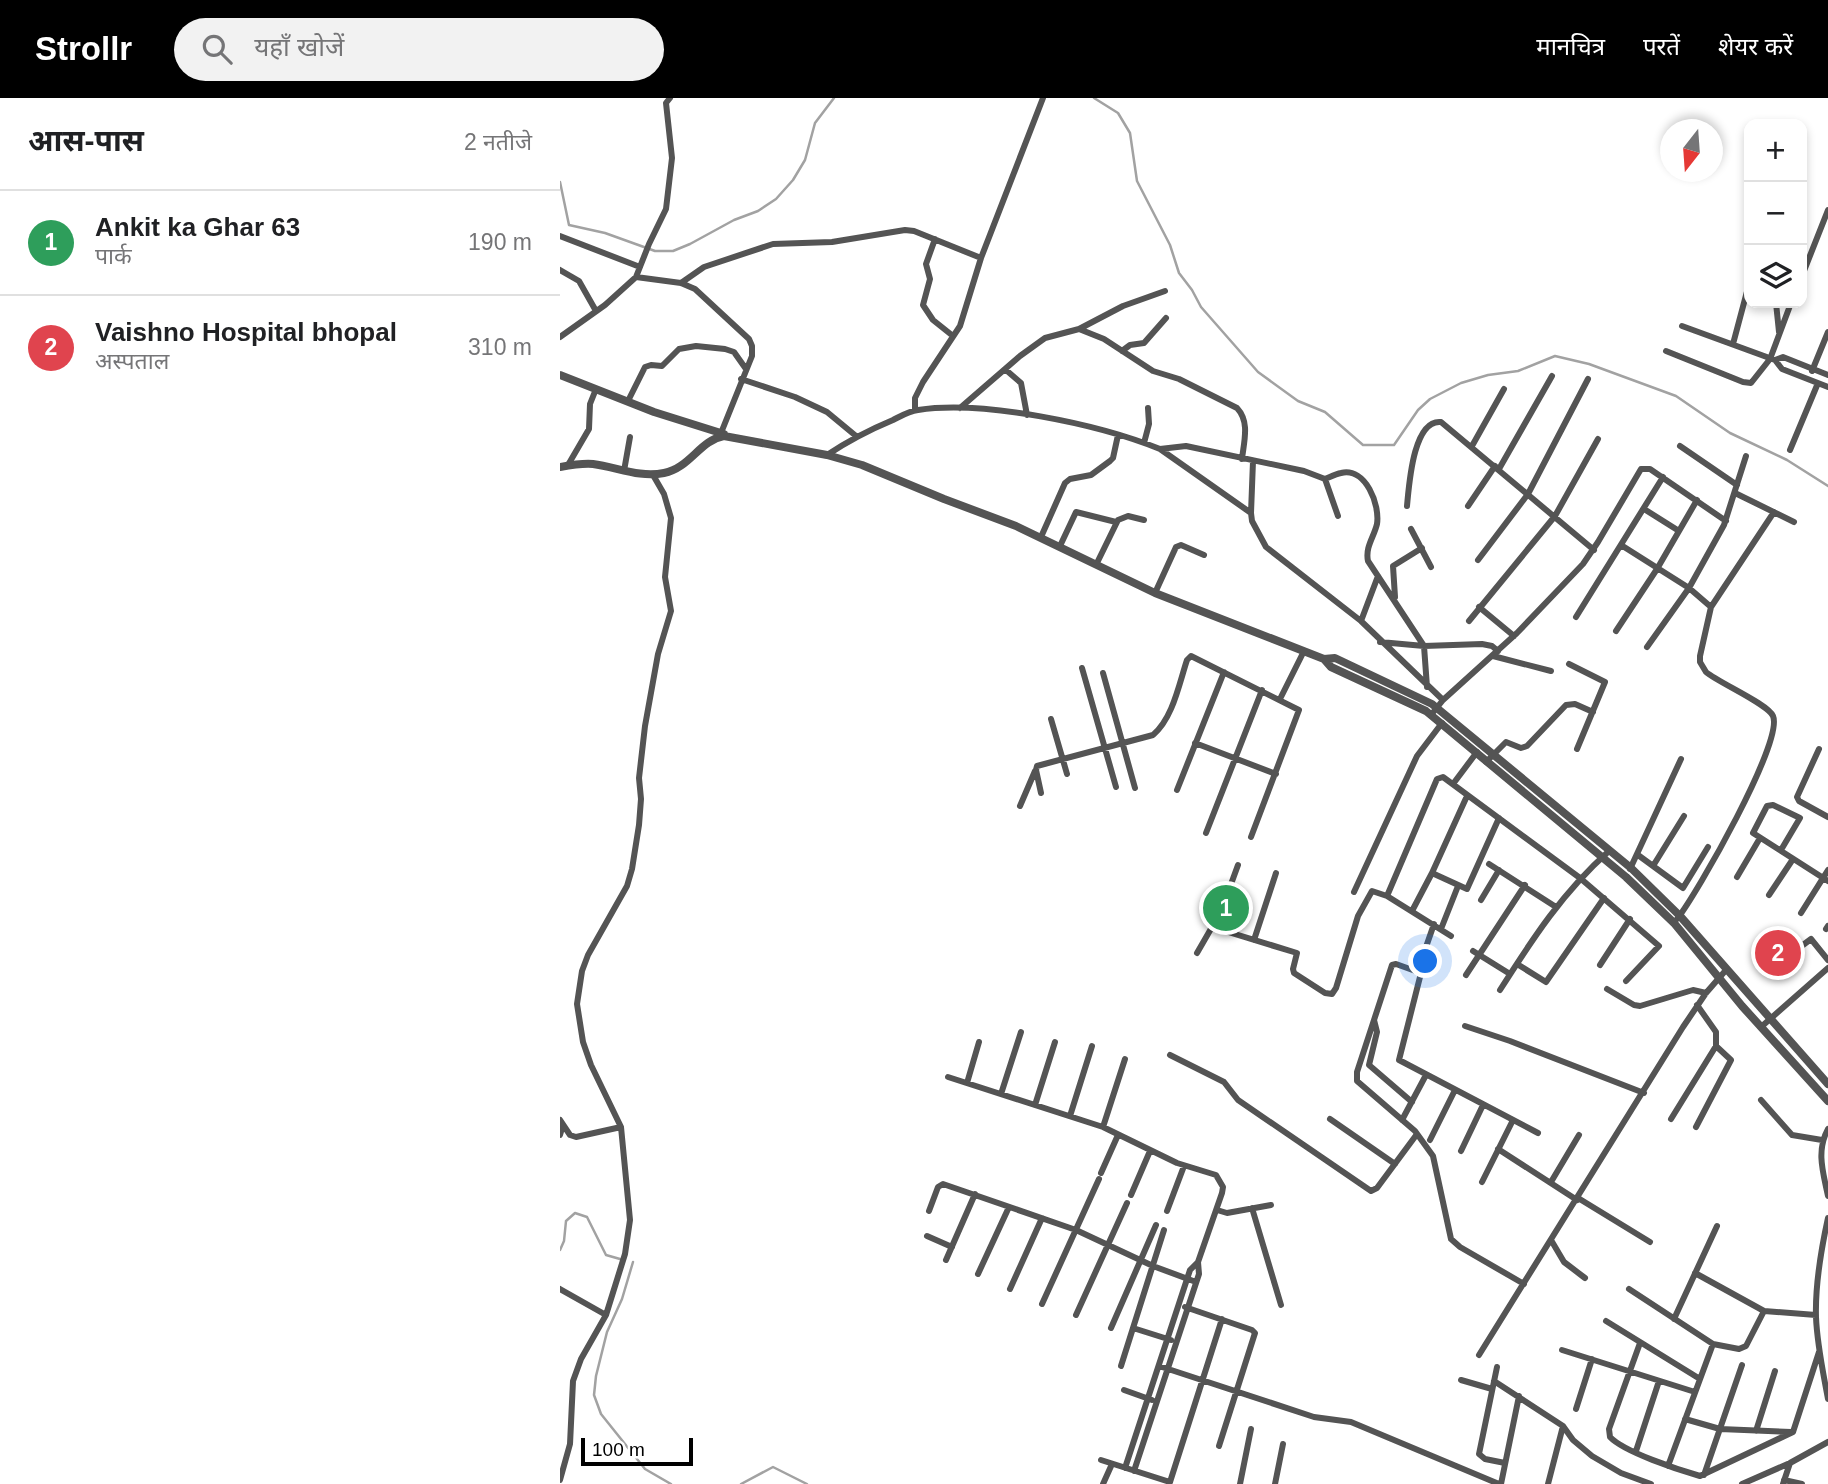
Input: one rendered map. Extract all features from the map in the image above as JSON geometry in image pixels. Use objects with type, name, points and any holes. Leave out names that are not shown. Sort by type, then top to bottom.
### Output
[{"type":"street","points":[[562,333],[596,311],[636,277],[666,209],[672,158],[666,103],[670,98]]},
{"type":"street","points":[[915,410],[915,398],[923,382],[960,326],[981,258],[1043,98]]},
{"type":"street","points":[[1807,263],[1828,210]]},
{"type":"street","points":[[681,283],[704,267],[782,242],[832,242],[905,230],[914,231],[981,258]]},
{"type":"street","points":[[560,236],[641,264]]},
{"type":"street","points":[[934,239],[926,264],[930,279],[923,305],[933,320],[953,336]]},
{"type":"street","points":[[560,270],[579,281],[596,311]]},
{"type":"street","points":[[636,277],[681,283],[695,289],[749,339],[752,351],[721,433]]},
{"type":"street","points":[[960,408],[1045,338],[1079,329],[1123,306],[1165,291]]},
{"type":"street","points":[[1733,344],[1744,303]]},
{"type":"street","points":[[1776,308],[1779,333]]},
{"type":"street","points":[[1666,351],[1748,383],[1754,381],[1772,359],[1789,308]]},
{"type":"street","points":[[1122,351],[1133,344],[1144,343],[1166,318]]},
{"type":"street","points":[[1682,326],[1772,359],[1782,369],[1828,387]]},
{"type":"street","points":[[1079,329],[1100,337],[1153,371],[1179,379],[1237,408],[1242,414],[1246,430],[1242,459]]},
{"type":"street","points":[[1809,379],[1828,332]]},
{"type":"street","points":[[628,401],[645,367],[662,366],[673,354],[685,347],[725,348],[734,352],[746,369]]},
{"type":"street","points":[[1772,359],[1783,357],[1828,375]]},
{"type":"street","points":[[1006,370],[1021,383],[1027,415]]},
{"type":"street","points":[[560,375],[654,412],[734,437],[827,455],[862,465],[1041,537],[1155,593],[1324,659],[1335,658],[1394,684],[1437,708]]},
{"type":"street","points":[[1468,506],[1497,468],[1552,376]]},
{"type":"street","points":[[741,379],[795,397],[827,412],[856,436]]},
{"type":"street","points":[[1478,559],[1528,494],[1588,379]]},
{"type":"street","points":[[1790,450],[1818,383]]},
{"type":"street","points":[[564,466],[589,429],[590,404],[596,389]]},
{"type":"street","points":[[1472,446],[1504,389]]},
{"type":"street","points":[[827,455],[856,436],[915,410],[960,408],[1027,415],[1082,425],[1160,449],[1251,513]]},
{"type":"street","points":[[1144,443],[1149,424],[1148,408]]},
{"type":"street","points":[[1407,506],[1412,459],[1430,423],[1437,421],[1446,424],[1594,550]]},
{"type":"street","points":[[1041,537],[1065,483],[1070,479],[1092,474],[1113,458],[1118,435]]},
{"type":"street","points":[[624,471],[630,437]]},
{"type":"street","points":[[564,466],[594,464],[653,475],[687,463],[716,437],[734,437]]},
{"type":"street","points":[[1469,621],[1555,516],[1598,439]]},
{"type":"street","points":[[1160,449],[1186,446],[1304,471],[1325,479],[1339,473],[1352,474],[1365,483],[1373,495],[1378,512],[1367,556],[1424,646],[1427,687]]},
{"type":"street","points":[[1680,446],[1738,485]]},
{"type":"street","points":[[1647,647],[1689,588],[1726,521],[1746,456]]},
{"type":"street","points":[[1253,461],[1252,522],[1266,547],[1361,621],[1427,687],[1445,719],[1476,753],[1677,920],[1718,978],[1828,1101]]},
{"type":"street","points":[[1437,708],[1514,636],[1583,564],[1641,469],[1647,467],[1726,521]]},
{"type":"street","points":[[560,1480],[570,1444],[573,1381],[581,1359],[606,1315],[622,1265],[630,1220],[621,1126],[583,1042],[577,1004],[582,971],[588,956],[627,886],[632,869],[640,813],[639,778],[645,726],[658,654],[671,611],[665,578],[671,519],[664,494],[653,475]]},
{"type":"street","points":[[1576,617],[1663,477]]},
{"type":"street","points":[[1325,479],[1338,516]]},
{"type":"street","points":[[1735,494],[1794,522]]},
{"type":"street","points":[[1616,631],[1657,569],[1697,500]]},
{"type":"street","points":[[1644,509],[1679,531]]},
{"type":"street","points":[[1060,546],[1076,512],[1116,522]]},
{"type":"street","points":[[1677,920],[1761,769],[1774,722],[1769,710],[1710,676],[1702,667],[1700,656],[1711,607],[1774,512]]},
{"type":"street","points":[[1096,565],[1120,518],[1128,516],[1144,520]]},
{"type":"street","points":[[1411,528],[1432,567]]},
{"type":"street","points":[[1155,593],[1176,547],[1181,545],[1204,555]]},
{"type":"street","points":[[1621,545],[1689,588],[1711,607]]},
{"type":"street","points":[[1395,599],[1393,566],[1422,548]]},
{"type":"street","points":[[1361,621],[1378,576]]},
{"type":"street","points":[[1479,607],[1514,636]]},
{"type":"street","points":[[1380,642],[1424,646],[1482,644],[1492,646],[1495,653],[1551,671]]},
{"type":"street","points":[[1280,699],[1304,651]]},
{"type":"street","points":[[1020,806],[1035,769],[1041,764],[1122,744],[1158,731],[1167,717],[1189,657],[1195,657],[1297,708],[1299,713],[1251,837]]},
{"type":"street","points":[[1569,664],[1605,682],[1577,749]]},
{"type":"street","points":[[1082,668],[1116,787]]},
{"type":"street","points":[[1177,790],[1224,672]]},
{"type":"street","points":[[1103,673],[1135,788]]},
{"type":"street","points":[[1206,833],[1262,690]]},
{"type":"street","points":[[1486,762],[1508,742],[1521,748],[1527,746],[1566,705],[1575,704],[1592,712]]},
{"type":"street","points":[[1051,719],[1067,774]]},
{"type":"street","points":[[1445,719],[1482,744],[1630,868],[1828,1084]]},
{"type":"street","points":[[1354,892],[1417,757],[1445,719]]},
{"type":"street","points":[[1195,743],[1276,774]]},
{"type":"street","points":[[1454,784],[1482,744]]},
{"type":"street","points":[[1819,749],[1797,799],[1826,816],[1828,807]]},
{"type":"street","points":[[1626,877],[1639,855],[1681,759]]},
{"type":"street","points":[[1035,769],[1041,793]]},
{"type":"street","points":[[1387,896],[1437,779],[1441,777],[1580,878],[1659,946],[1626,981]]},
{"type":"street","points":[[1412,911],[1467,796]]},
{"type":"street","points":[[1781,850],[1800,818],[1773,805],[1767,806],[1753,833],[1826,879]]},
{"type":"street","points":[[1653,866],[1684,816]]},
{"type":"street","points":[[1432,873],[1467,888],[1499,818]]},
{"type":"street","points":[[1737,877],[1760,838]]},
{"type":"street","points":[[1639,855],[1683,888],[1708,847]]},
{"type":"street","points":[[1500,990],[1556,907],[1580,878],[1609,851]]},
{"type":"street","points":[[1769,895],[1793,859]]},
{"type":"street","points":[[1489,864],[1556,907]]},
{"type":"street","points":[[1215,928],[1238,865]]},
{"type":"street","points":[[1481,900],[1499,870]]},
{"type":"street","points":[[1801,913],[1826,879],[1828,870]]},
{"type":"street","points":[[1254,940],[1276,873]]},
{"type":"street","points":[[1466,975],[1476,952],[1525,885]]},
{"type":"street","points":[[1418,970],[1458,886]]},
{"type":"street","points":[[1198,953],[1212,927],[1297,953],[1294,973],[1325,993],[1332,994],[1354,925],[1372,891],[1387,896],[1451,936]]},
{"type":"street","points":[[1517,964],[1546,982],[1604,898]]},
{"type":"street","points":[[1600,965],[1630,919]]},
{"type":"street","points":[[1787,957],[1811,939],[1828,960]]},
{"type":"street","points":[[1476,952],[1510,974]]},
{"type":"street","points":[[1524,1284],[1460,1247],[1451,1238],[1434,1161],[1417,1134],[1357,1081],[1392,965],[1418,970],[1421,975],[1398,1058],[1401,1063],[1538,1133]]},
{"type":"street","points":[[1761,1027],[1828,968]]},
{"type":"street","points":[[1479,1355],[1697,1005],[1726,970]]},
{"type":"street","points":[[1607,989],[1640,1006],[1693,990],[1706,993]]},
{"type":"street","points":[[1671,1119],[1716,1046],[1716,1032],[1697,1005]]},
{"type":"street","points":[[1374,1020],[1377,1032],[1369,1065],[1412,1102]]},
{"type":"street","points":[[1465,1026],[1644,1093]]},
{"type":"street","points":[[1001,1094],[1021,1032]]},
{"type":"street","points":[[967,1083],[979,1042]]},
{"type":"street","points":[[1035,1105],[1055,1042]]},
{"type":"street","points":[[1070,1116],[1092,1046]]},
{"type":"street","points":[[1696,1127],[1731,1060],[1716,1046]]},
{"type":"street","points":[[1170,1055],[1224,1082],[1238,1100],[1365,1188],[1375,1190],[1417,1134]]},
{"type":"street","points":[[1103,1127],[1125,1059]]},
{"type":"street","points":[[1402,1120],[1426,1075]]},
{"type":"street","points":[[948,1077],[1103,1127],[1184,1166],[1216,1175],[1221,1181],[1222,1194],[1217,1210],[1198,1262],[1187,1279],[1125,1468]]},
{"type":"street","points":[[1430,1140],[1455,1090]]},
{"type":"street","points":[[1761,1100],[1792,1135],[1822,1140]]},
{"type":"street","points":[[1461,1151],[1483,1105]]},
{"type":"street","points":[[1330,1119],[1395,1164]]},
{"type":"street","points":[[1482,1182],[1513,1120]]},
{"type":"street","points":[[562,1122],[570,1135],[576,1137],[621,1126]]},
{"type":"street","points":[[560,1135],[562,1122]]},
{"type":"street","points":[[1828,1129],[1822,1140],[1820,1153],[1828,1196]]},
{"type":"street","points":[[1042,1304],[1118,1135]]},
{"type":"street","points":[[1551,1182],[1579,1135]]},
{"type":"street","points":[[1498,1149],[1650,1242]]},
{"type":"street","points":[[1130,1195],[1150,1151]]},
{"type":"street","points":[[1167,1210],[1184,1166]]},
{"type":"street","points":[[929,1211],[938,1187],[943,1184],[1076,1230],[1153,1266],[1196,1282]]},
{"type":"street","points":[[946,1260],[975,1194]]},
{"type":"street","points":[[1076,1315],[1127,1203]]},
{"type":"street","points":[[1217,1210],[1227,1213],[1270,1205]]},
{"type":"street","points":[[978,1274],[1009,1207]]},
{"type":"street","points":[[1252,1208],[1281,1305]]},
{"type":"street","points":[[1010,1289],[1042,1218]]},
{"type":"street","points":[[1828,1218],[1820,1258],[1816,1315],[1819,1352],[1828,1399]]},
{"type":"street","points":[[1111,1328],[1156,1226]]},
{"type":"street","points":[[1674,1319],[1717,1226]]},
{"type":"street","points":[[1121,1366],[1164,1230]]},
{"type":"street","points":[[927,1236],[952,1247]]},
{"type":"street","points":[[1551,1240],[1563,1262],[1585,1278]]},
{"type":"street","points":[[1820,1258],[1828,1263]]},
{"type":"street","points":[[1134,1471],[1199,1273],[1198,1262]]},
{"type":"street","points":[[1695,1273],[1764,1311],[1816,1315]]},
{"type":"street","points":[[1629,1289],[1713,1344],[1743,1348],[1764,1311]]},
{"type":"street","points":[[561,1292],[606,1315]]},
{"type":"street","points":[[1179,1305],[1255,1333],[1219,1446]]},
{"type":"street","points":[[1101,1461],[1170,1482],[1222,1319]]},
{"type":"street","points":[[1606,1321],[1700,1379]]},
{"type":"street","points":[[1133,1328],[1177,1342]]},
{"type":"street","points":[[1640,1343],[1628,1371],[1609,1434],[1614,1441],[1668,1466],[1703,1476],[1793,1432],[1819,1352]]},
{"type":"street","points":[[1668,1466],[1713,1344]]},
{"type":"street","points":[[1562,1350],[1695,1392]]},
{"type":"street","points":[[1576,1409],[1592,1359]]},
{"type":"street","points":[[1703,1476],[1742,1365]]},
{"type":"street","points":[[1158,1366],[1314,1417],[1351,1422],[1500,1484],[1519,1396]]},
{"type":"street","points":[[1497,1367],[1479,1454],[1485,1459],[1505,1463]]},
{"type":"street","points":[[1756,1431],[1775,1371]]},
{"type":"street","points":[[1461,1380],[1493,1385],[1519,1396],[1563,1426],[1573,1440],[1592,1456],[1621,1473],[1651,1484]]},
{"type":"street","points":[[1636,1451],[1659,1381]]},
{"type":"street","points":[[1124,1390],[1157,1402]]},
{"type":"street","points":[[1685,1419],[1720,1429],[1793,1432]]},
{"type":"street","points":[[1548,1484],[1563,1426]]},
{"type":"street","points":[[1240,1484],[1251,1429]]},
{"type":"street","points":[[1742,1484],[1828,1442]]},
{"type":"street","points":[[1275,1484],[1283,1444]]},
{"type":"street","points":[[1790,1462],[1784,1482],[1802,1484]]},
{"type":"street","points":[[1103,1484],[1112,1464]]},
{"type":"street","points":[[1141,1484],[1144,1475]]},
{"type":"waterway","points":[[560,182],[569,225],[605,233],[655,251],[673,251],[758,211],[776,199],[793,180],[805,160],[815,123],[834,98]]},
{"type":"waterway","points":[[1094,98],[1118,113],[1130,133],[1137,181],[1170,245],[1179,273],[1201,307],[1258,372],[1298,401],[1325,412],[1363,445],[1394,445],[1418,410],[1430,399],[1461,383],[1488,375],[1518,371],[1555,356],[1589,364],[1676,396],[1730,433],[1787,460],[1828,486]]},
{"type":"waterway","points":[[560,1250],[566,1221],[575,1213],[587,1217],[606,1255],[620,1259]]},
{"type":"waterway","points":[[633,1262],[622,1299],[607,1332],[594,1395],[601,1414],[645,1469],[671,1484]]},
{"type":"waterway","points":[[741,1484],[773,1467],[807,1484]]},
{"type":"place","name":"Ankit ka Ghar 63","points":[[1226,908]]},
{"type":"place","name":"Vaishno Hospital bhopal","points":[[1778,953]]}]
